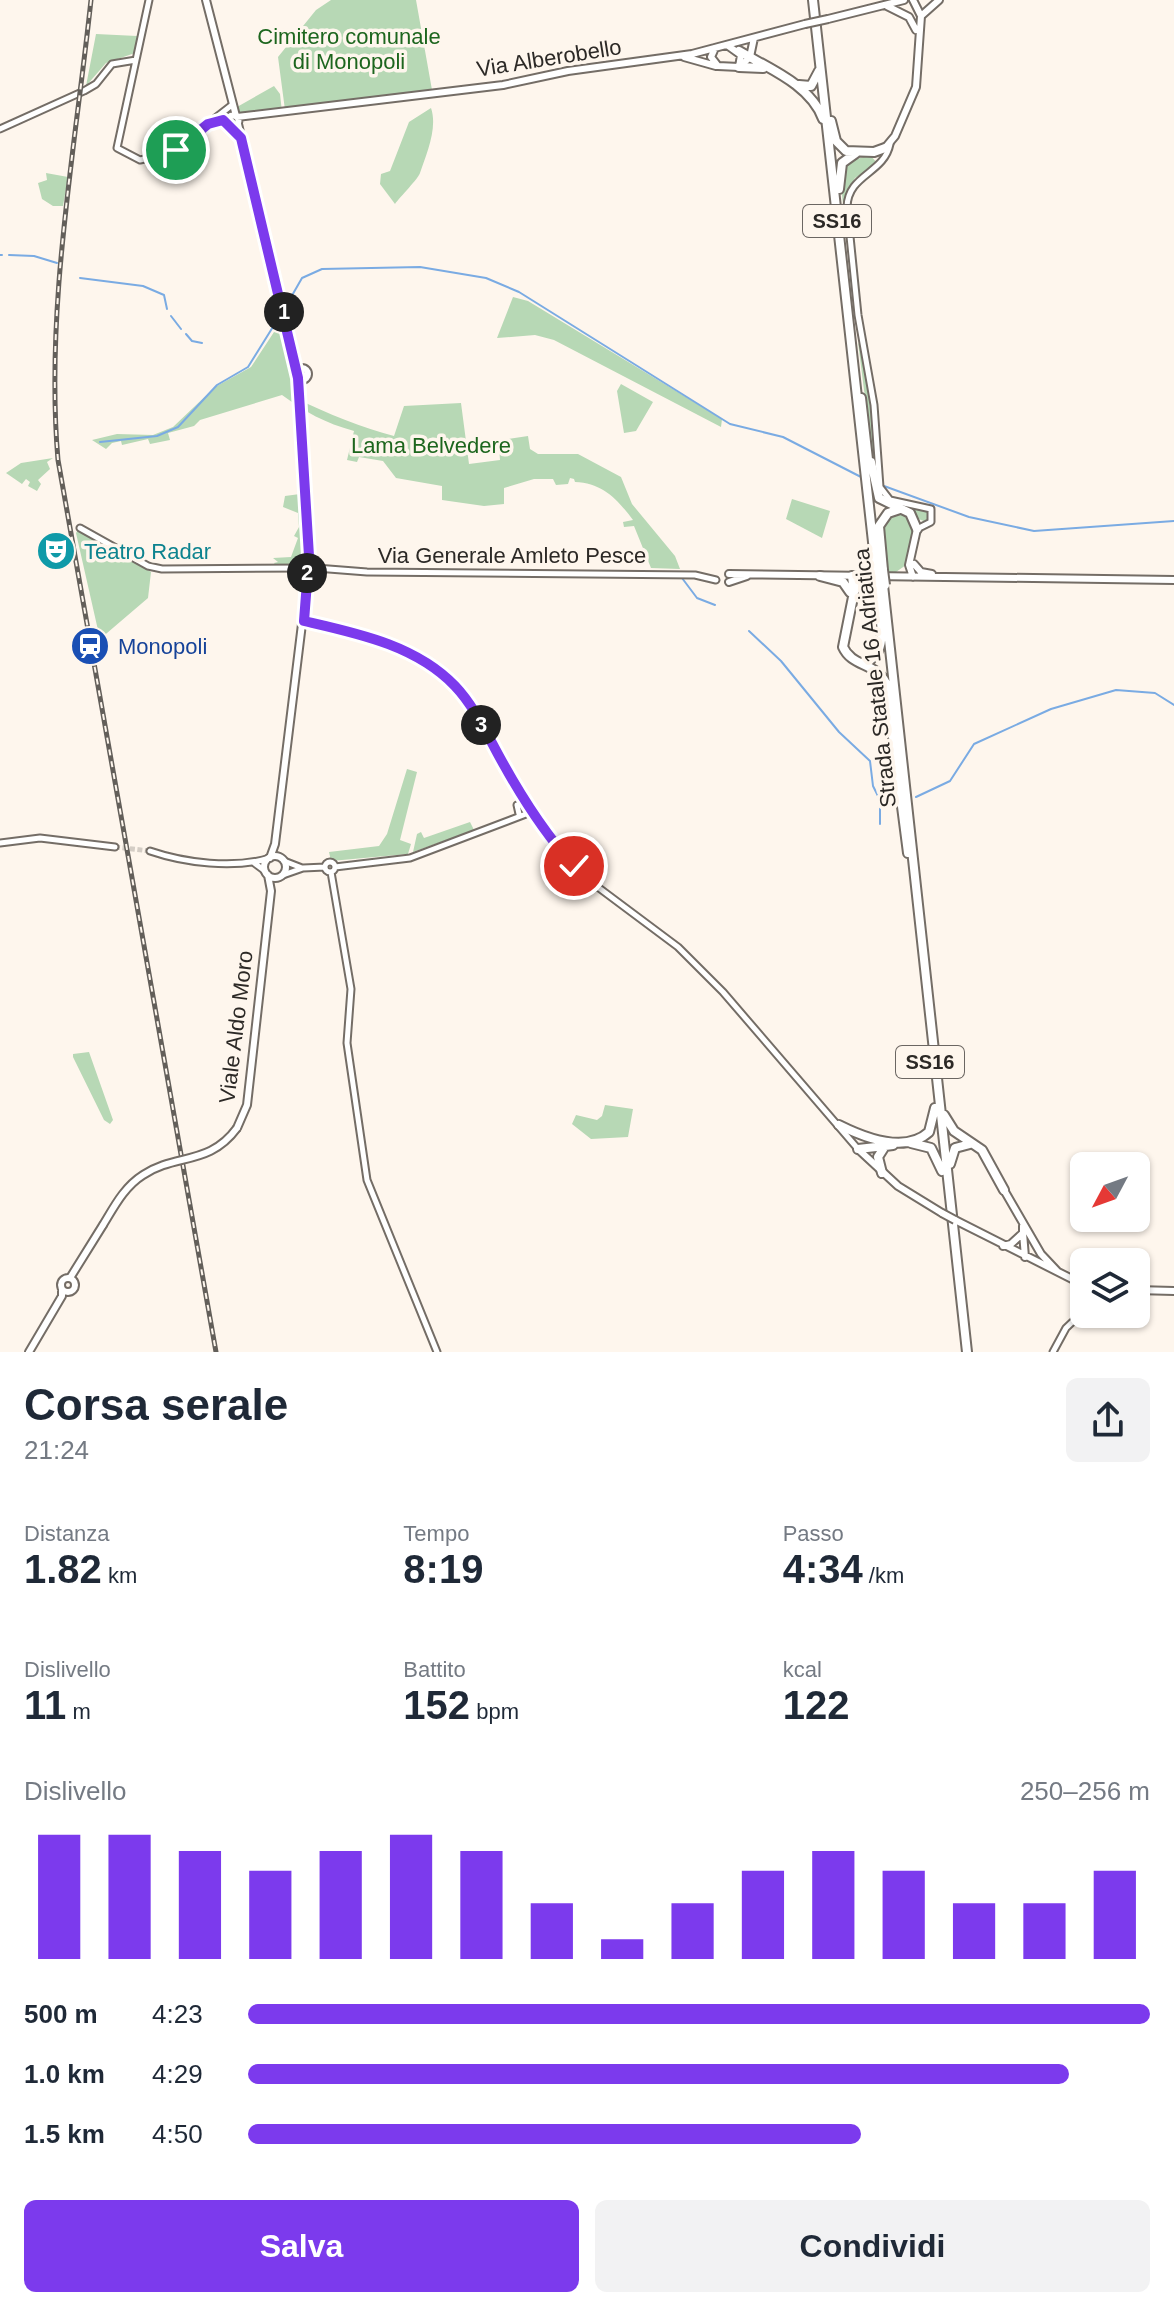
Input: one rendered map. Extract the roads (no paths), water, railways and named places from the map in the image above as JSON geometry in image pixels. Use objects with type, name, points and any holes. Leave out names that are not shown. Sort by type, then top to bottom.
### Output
[{"type":"highway","name":"Strada Statale 16 Adriatica","points":[[815,0],[874,549],[885,606],[942,1171],[965,1352]]},
{"type":"highway","name":"Strada Statale 16 Adriatica","points":[[815,0],[839,189],[908,854],[965,1352]]},
{"type":"highway","points":[[739,51],[794,84],[815,101],[828,134]]},
{"type":"highway","points":[[740,66],[768,69]]},
{"type":"highway","points":[[794,84],[811,86],[817,80],[820,66]]},
{"type":"highway","points":[[830,120],[840,147],[857,153],[874,152],[888,146]]},
{"type":"highway","points":[[874,152],[880,164]]},
{"type":"highway","points":[[839,189],[842,163],[857,153]]},
{"type":"highway","points":[[861,398],[877,494],[888,505],[901,509],[915,519],[917,529]]},
{"type":"highway","points":[[861,663],[876,657],[881,647],[879,526],[888,513],[901,509]]},
{"type":"highway","points":[[820,576],[843,582],[851,594]]},
{"type":"highway","points":[[852,576],[843,647],[847,656],[876,669],[886,683],[908,854]]},
{"type":"highway","points":[[851,594],[861,583],[880,577]]},
{"type":"highway","points":[[839,1125],[892,1142],[923,1137],[932,1125],[938,1108]]},
{"type":"highway","points":[[938,1108],[954,1131],[982,1150],[1003,1184]]},
{"type":"highway","points":[[858,1149],[872,1138]]},
{"type":"highway","points":[[858,1149],[924,1143],[936,1155],[942,1171]]},
{"type":"highway","points":[[950,1201],[951,1153],[960,1145],[972,1144]]},
{"type":"highway","points":[[882,1173],[878,1157],[885,1146]]},
{"type":"main road","points":[[206,0],[234,120],[301,374],[298,395],[312,571],[275,844],[266,873],[281,876],[281,859],[275,844]]},
{"type":"main road","name":"Via Alberobello","points":[[234,120],[503,85],[568,71],[681,56],[904,0]]},
{"type":"main road","points":[[909,17],[912,0]]},
{"type":"main road","points":[[888,146],[916,87],[921,16],[912,0]]},
{"type":"main road","points":[[921,16],[939,0]]},
{"type":"main road","points":[[883,5],[901,9],[909,17],[918,37]]},
{"type":"main road","points":[[681,56],[718,66],[740,66],[750,57],[754,38]]},
{"type":"main road","points":[[727,45],[739,51],[740,66]]},
{"type":"main road","points":[[715,48],[711,57],[718,66]]},
{"type":"main road","points":[[913,577],[917,529]]},
{"type":"main road","points":[[880,577],[902,572],[912,561]]},
{"type":"main road","points":[[912,561],[921,572],[943,577]]},
{"type":"main road","points":[[729,578],[754,575],[1174,580]]},
{"type":"main road","points":[[270,858],[281,859]]},
{"type":"main road","name":"Viale Aldo Moro","points":[[64,1292],[75,1289],[72,1277],[120,1198],[140,1176],[167,1163],[211,1153],[237,1128],[247,1105],[271,891],[266,873]]},
{"type":"main road","name":"Viale Aldo Moro","points":[[271,891],[281,876]]},
{"type":"main road","points":[[858,1149],[882,1173],[942,1213],[1070,1279]]},
{"type":"main road","points":[[1003,1184],[1032,1239],[1047,1262],[1063,1276]]},
{"type":"main road","points":[[1022,1222],[1025,1257]]},
{"type":"main road","points":[[1003,1246],[1011,1244],[1023,1233]]},
{"type":"main road","points":[[1025,1257],[1032,1239]]},
{"type":"main road","name":"Viale Aldo Moro","points":[[29,1352],[64,1292],[63,1279],[72,1277]]},
{"type":"main road","points":[[1150,1290],[1174,1291]]},
{"type":"street","points":[[149,0],[117,148],[140,160],[169,154],[232,102]]},
{"type":"street","points":[[0,128],[84,91],[96,84],[107,67],[120,62],[135,63]]},
{"type":"street","points":[[210,122],[234,120]]},
{"type":"street","points":[[888,146],[880,164],[859,178],[847,197],[858,315],[868,360],[880,487],[890,500],[931,509],[931,522],[917,529]]},
{"type":"street","name":"Via Generale Amleto Pesce","points":[[80,528],[148,566],[717,577]]},
{"type":"street","points":[[304,621],[394,646],[446,678],[469,704],[525,804],[574,866],[615,902],[688,956],[743,1014],[858,1149]]},
{"type":"street","points":[[333,870],[410,858],[520,813],[525,804]]},
{"type":"street","points":[[520,813],[525,804]]},
{"type":"street","points":[[520,813],[539,823]]},
{"type":"street","points":[[0,843],[30,838],[115,847]]},
{"type":"street","points":[[150,851],[167,858],[252,862],[270,858]]},
{"type":"street","points":[[281,859],[303,868]]},
{"type":"street","points":[[252,862],[266,873]]},
{"type":"street","points":[[281,876],[303,868],[325,867],[331,862],[351,989],[347,1043],[367,1180],[437,1352]]},
{"type":"street","points":[[1053,1352],[1070,1324]]},
{"type":"waterway","points":[[9,255],[34,256],[57,263]]},
{"type":"waterway","points":[[286,306],[302,278],[322,269],[420,267],[486,278],[519,292],[730,424],[783,437],[861,477]]},
{"type":"waterway","points":[[80,278],[143,286],[164,295],[167,309]]},
{"type":"waterway","points":[[100,442],[157,436],[178,427],[217,385],[248,367],[281,314]]},
{"type":"waterway","points":[[171,316],[181,329]]},
{"type":"waterway","points":[[186,334],[192,341],[202,343]]},
{"type":"waterway","points":[[884,486],[969,517],[1034,531],[1174,521]]},
{"type":"waterway","points":[[682,578],[697,598],[715,605]]},
{"type":"waterway","points":[[749,631],[781,661],[839,732],[870,761],[873,786],[880,800],[880,824]]},
{"type":"waterway","points":[[916,797],[950,781],[974,744],[1051,709],[1116,690],[1155,693],[1174,705]]},
{"type":"tunnel","points":[[115,847],[150,851]]},
{"type":"railway","points":[[91,0],[59,288],[55,346],[58,460],[216,1352]]},
{"type":"place","name":"Teatro Radar","points":[[56,551]]},
{"type":"place","name":"Monopoli","points":[[90,646]]},
{"type":"park label","name":"Cimitero comunale di Monopoli","points":[[349,48]]},
{"type":"park label","name":"Lama Belvedere","points":[[431,445]]}]
